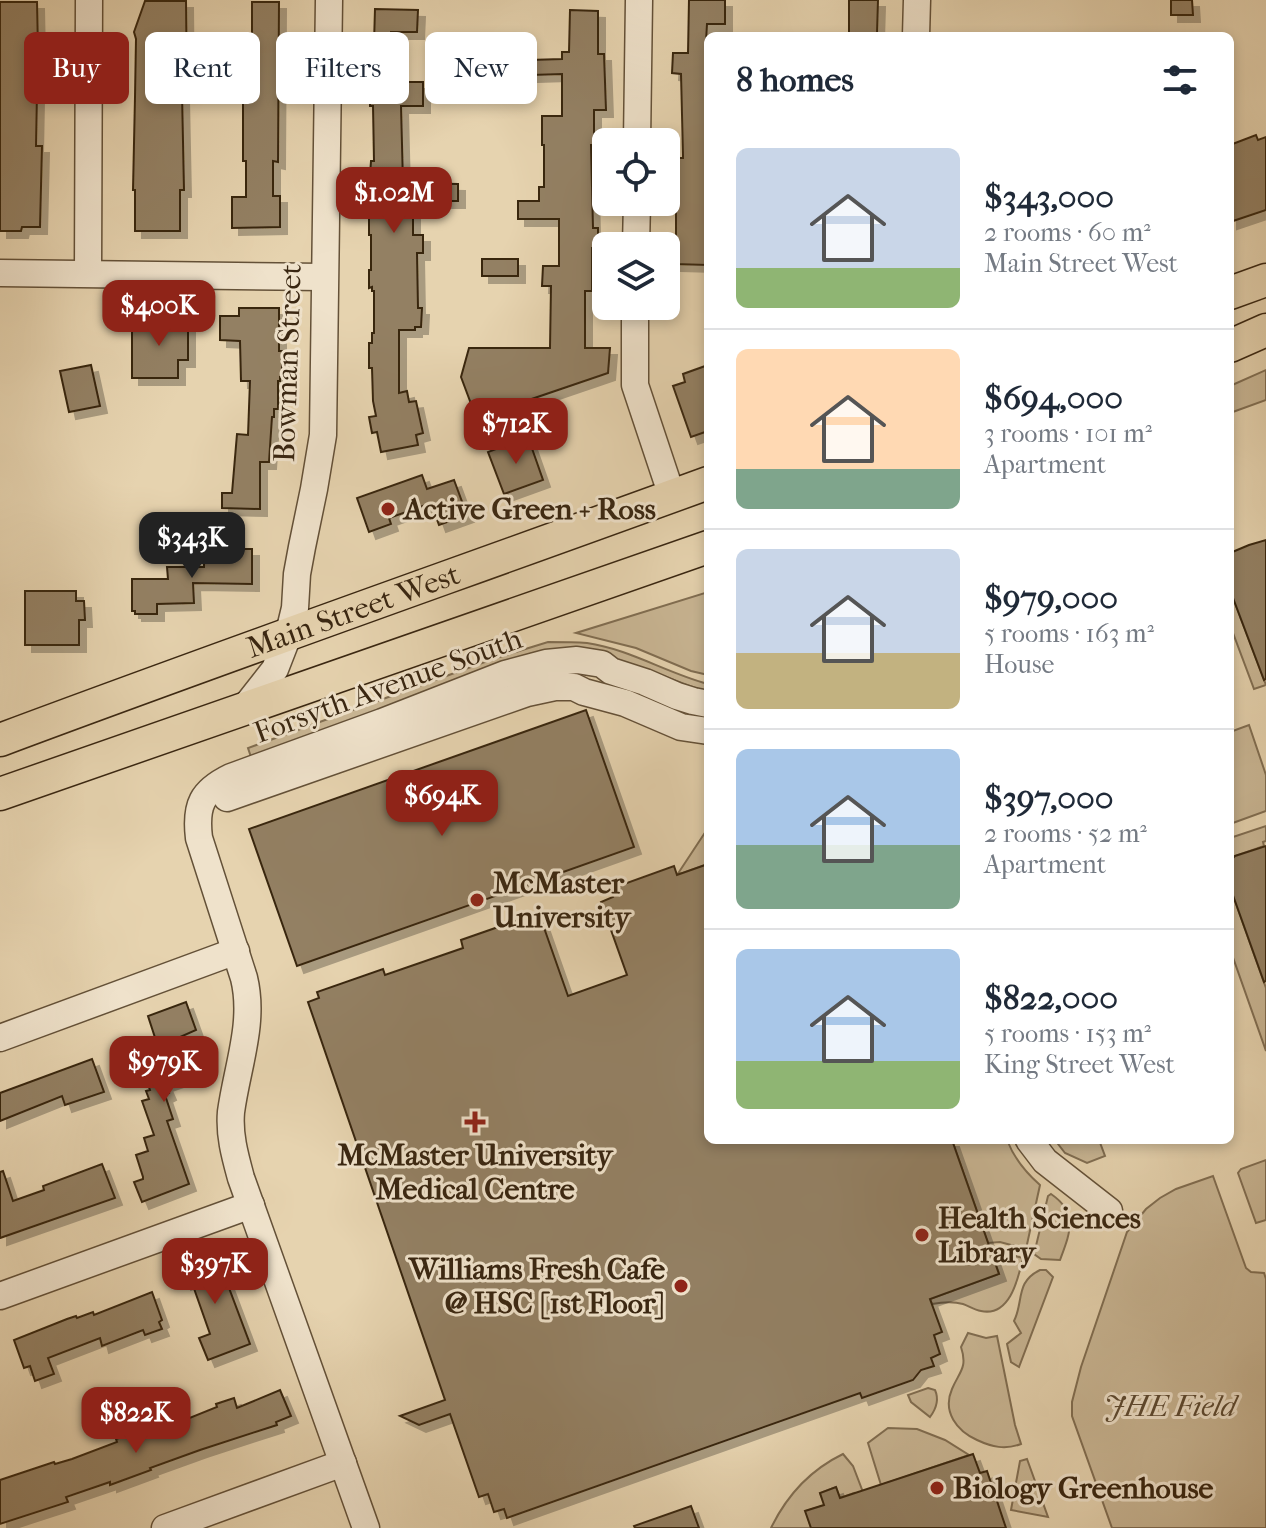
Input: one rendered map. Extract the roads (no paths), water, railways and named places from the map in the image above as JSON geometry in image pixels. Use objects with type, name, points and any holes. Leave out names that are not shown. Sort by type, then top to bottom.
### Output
[{"type":"main road","points":[[1234,292],[1266,280]]},
{"type":"main road","points":[[1234,344],[1266,330]]},
{"type":"main road","points":[[1234,359],[1266,346]]},
{"type":"main road","name":"Main Street West","points":[[0,740],[704,484]]},
{"type":"main road","name":"Main Street West","points":[[0,794],[704,548]]},
{"type":"street","points":[[88,273],[89,0]]},
{"type":"street","name":"Bowman Street","points":[[242,711],[275,669],[289,633],[295,608],[299,560],[323,435],[329,0]]},
{"type":"street","points":[[637,128],[639,0]]},
{"type":"street","points":[[916,32],[917,0]]},
{"type":"street","points":[[0,273],[324,277]]},
{"type":"street","points":[[635,320],[635,385],[672,496]]},
{"type":"street","name":"Forsyth Avenue South","points":[[199,816],[200,803],[209,789],[231,777],[505,674],[546,663],[577,660],[602,664],[611,671],[704,703]]},
{"type":"street","name":"Forsyth Avenue South","points":[[199,816],[216,802],[541,689],[574,687],[625,703],[681,727],[704,730]]},
{"type":"street","points":[[199,816],[199,838],[204,859],[247,989],[246,1038],[230,1123],[233,1150],[366,1528]]},
{"type":"street","points":[[0,1038],[236,951]]},
{"type":"street","points":[[1032,1144],[1045,1161],[1109,1211]]},
{"type":"street","points":[[0,1296],[251,1205]]},
{"type":"street","points":[[165,1528],[343,1463]]},
{"type":"place","name":"Active Green + Ross","points":[[388,509]]},
{"type":"place","name":"McMaster University","points":[[477,900]]},
{"type":"place","name":"McMaster University Medical Centre","points":[[475,1122]]},
{"type":"place","name":"Health Sciences Library","points":[[922,1235]]},
{"type":"place","name":"Williams Fresh Cafe @ HSC [1st Floor]","points":[[681,1286]]},
{"type":"place","name":"Biology Greenhouse","points":[[937,1488]]},
{"type":"park label","name":"JHE Field","points":[[1170,1406]]}]
